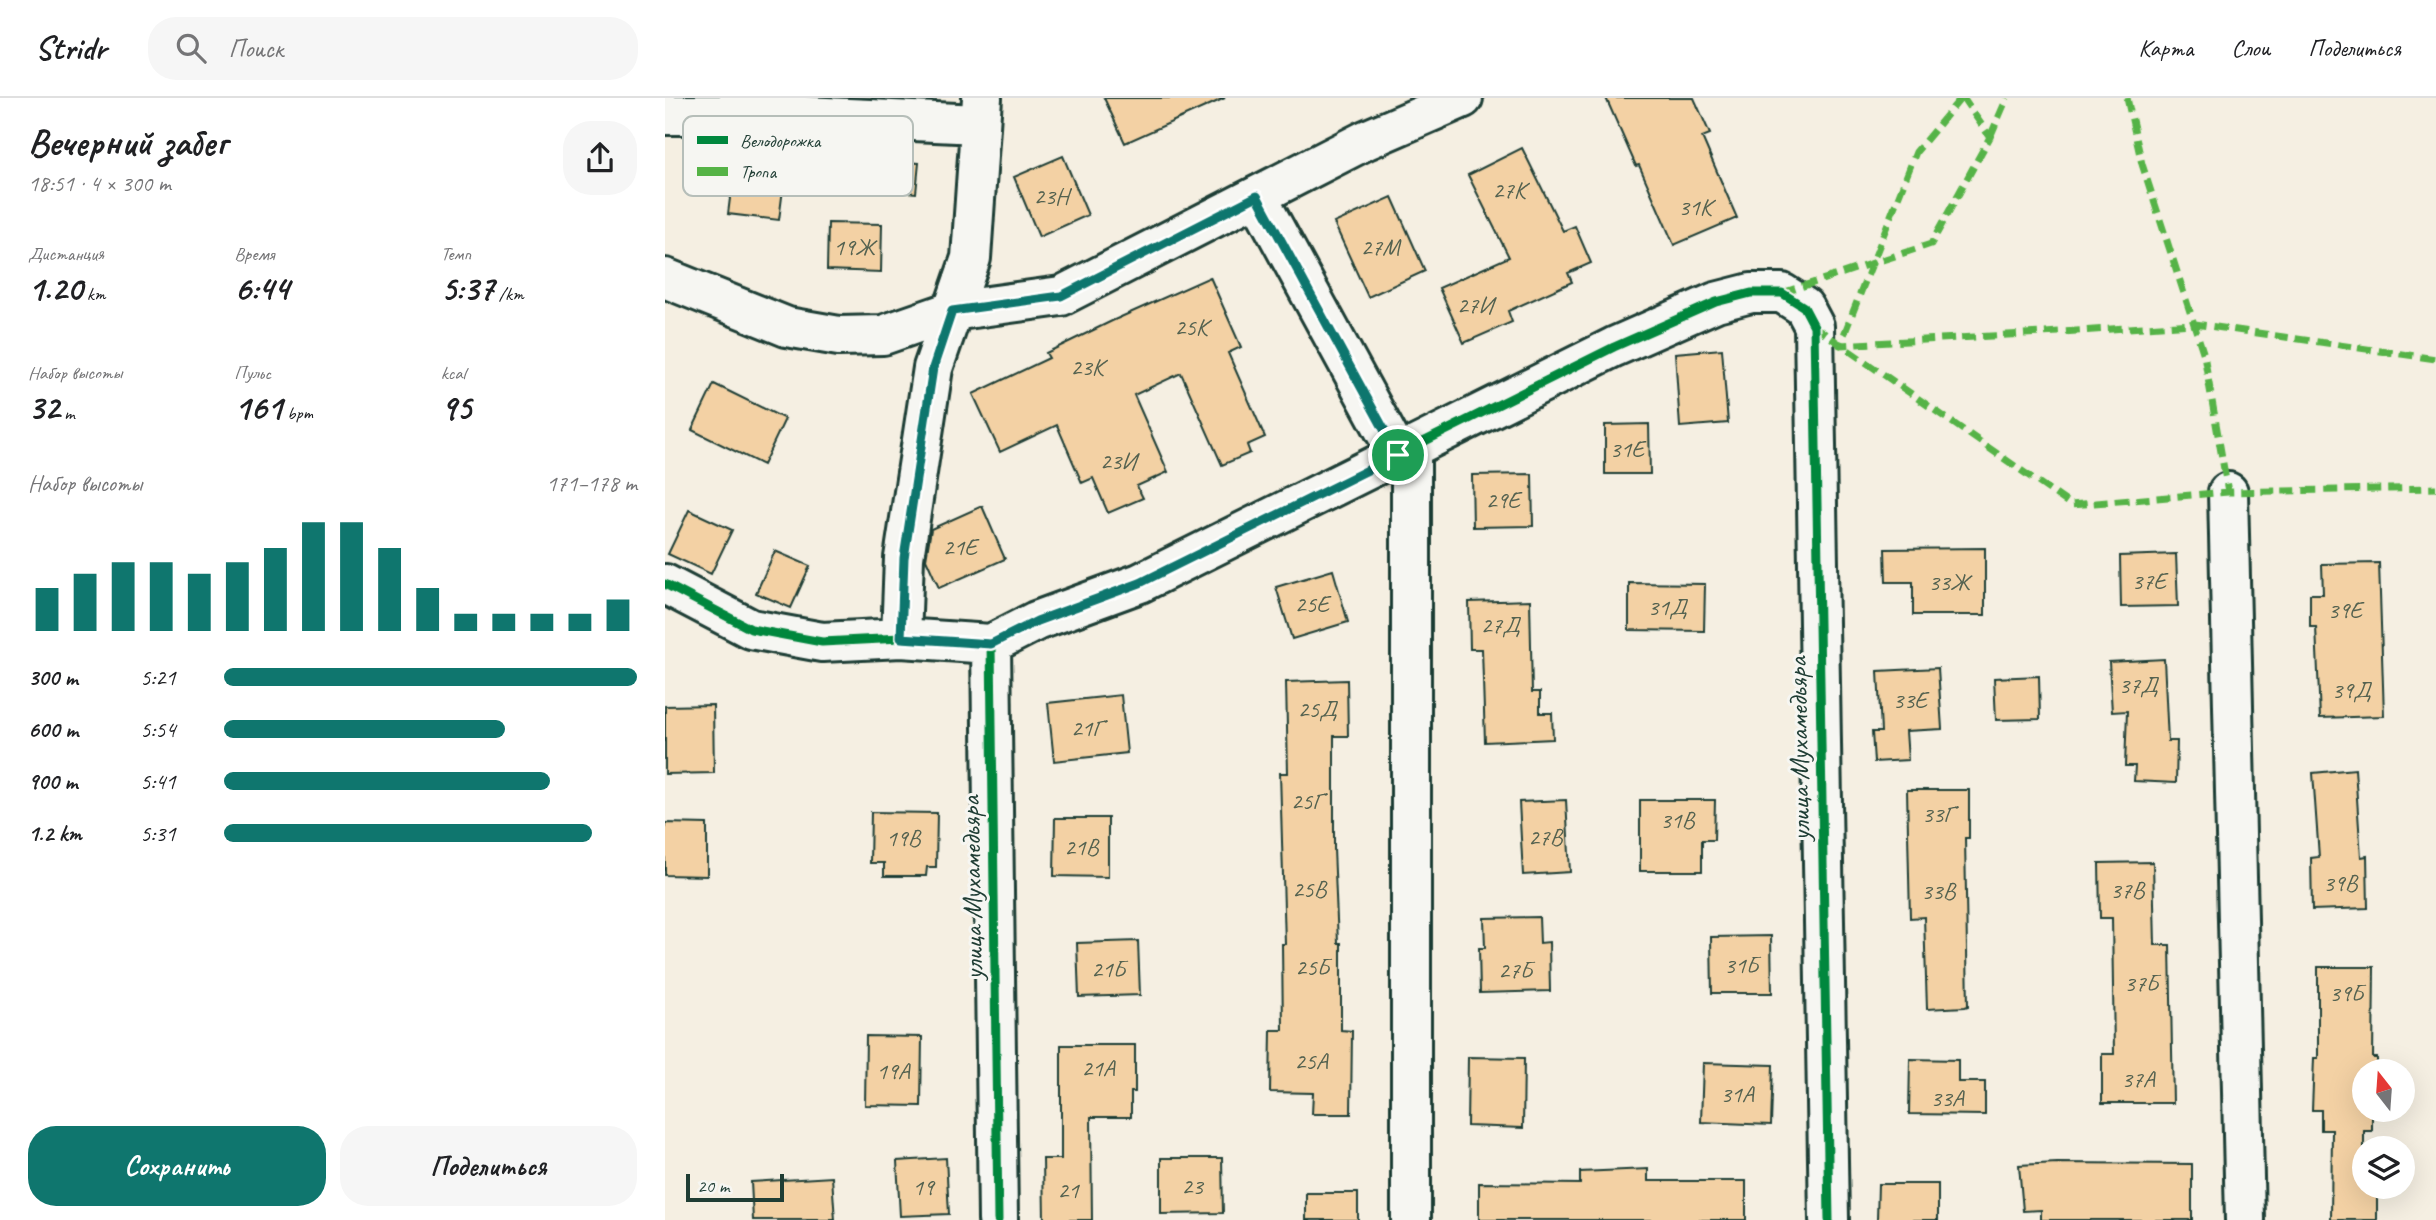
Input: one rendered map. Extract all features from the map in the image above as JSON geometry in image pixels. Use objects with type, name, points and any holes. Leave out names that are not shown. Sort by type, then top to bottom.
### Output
[{"type":"street","points":[[665,278],[787,327],[839,336],[883,335],[952,311],[1061,296],[1366,140],[1463,98]]},
{"type":"street","points":[[665,114],[782,116],[981,111],[971,258],[933,368],[904,558],[901,638]]},
{"type":"street","points":[[1257,196],[1404,452],[1411,1220]]},
{"type":"street","name":"улица Мухамедьяра","points":[[1404,452],[1614,347],[1716,302],[1751,293],[1782,293],[1804,307],[1814,326],[1829,1220]]},
{"type":"street","points":[[665,584],[751,629],[822,642],[901,638],[991,644],[1037,621],[1140,583],[1404,452]]},
{"type":"street","points":[[2228,492],[2245,1220]]},
{"type":"street","name":"улица Мухамедьяра","points":[[991,644],[998,1220]]},
{"type":"building","points":[[1104,98],[1225,98],[1125,143]]},
{"type":"building","points":[[1606,98],[1694,98],[1710,134],[1702,137],[1737,218],[1674,245]]},
{"type":"building","points":[[1522,148],[1563,231],[1575,226],[1591,263],[1568,273],[1572,282],[1508,311],[1512,322],[1464,343],[1439,288],[1509,257],[1468,175]]},
{"type":"building","points":[[1063,156],[1088,215],[1039,237],[1014,177]]},
{"type":"building","points":[[913,163],[919,163],[916,193],[913,193]]},
{"type":"building","points":[[730,196],[782,196],[779,220],[728,214]]},
{"type":"building","points":[[1392,197],[1425,271],[1368,297],[1334,223]]},
{"type":"building","points":[[828,223],[882,224],[881,272],[827,270]]},
{"type":"building","points":[[1210,277],[1241,347],[1228,353],[1265,437],[1247,445],[1250,453],[1222,465],[1181,373],[1134,395],[1168,472],[1137,486],[1143,498],[1108,513],[1093,478],[1082,483],[1057,425],[1000,452],[973,394],[1049,358],[1046,353]]},
{"type":"building","points":[[1722,349],[1728,423],[1680,427],[1675,353]]},
{"type":"building","points":[[714,384],[785,419],[763,465],[692,430]]},
{"type":"building","points":[[1649,424],[1650,474],[1605,474],[1605,425]]},
{"type":"building","points":[[1532,474],[1533,526],[1473,527],[1472,475]]},
{"type":"building","points":[[982,506],[1005,559],[939,588],[926,559],[931,529]]},
{"type":"building","points":[[689,510],[732,530],[711,574],[668,554]]},
{"type":"building","points":[[1985,548],[1985,615],[1913,615],[1913,582],[1886,582],[1885,549]]},
{"type":"building","points":[[775,551],[810,566],[791,608],[756,593]]},
{"type":"building","points":[[2176,554],[2178,606],[2121,607],[2120,556]]},
{"type":"building","points":[[2379,563],[2384,716],[2320,718],[2316,627],[2310,627],[2310,594],[2323,594],[2322,564]]},
{"type":"building","points":[[1333,570],[1348,622],[1292,639],[1276,587]]},
{"type":"building","points":[[1629,583],[1705,584],[1704,631],[1629,630]]},
{"type":"building","points":[[1530,600],[1532,692],[1540,692],[1540,713],[1552,713],[1553,739],[1485,742],[1482,649],[1470,649],[1469,602]]},
{"type":"building","points":[[2164,659],[2168,741],[2177,741],[2176,783],[2134,781],[2135,766],[2125,766],[2127,711],[2112,712],[2109,662]]},
{"type":"building","points":[[1938,668],[1942,729],[1906,731],[1908,760],[1874,762],[1872,732],[1881,732],[1878,671]]},
{"type":"building","points":[[2039,676],[2040,719],[1996,720],[1994,678]]},
{"type":"building","points":[[1347,680],[1348,736],[1334,736],[1334,849],[1338,943],[1341,943],[1341,1030],[1352,1031],[1351,1114],[1312,1114],[1313,1093],[1270,1092],[1271,1030],[1283,1030],[1282,944],[1285,944],[1280,773],[1288,773],[1286,682]]},
{"type":"building","points":[[1121,695],[1127,753],[1054,761],[1048,703]]},
{"type":"building","points":[[713,705],[714,773],[665,774],[665,706]]},
{"type":"building","points":[[2355,769],[2361,857],[2367,856],[2368,908],[2312,910],[2311,858],[2319,857],[2313,773]]},
{"type":"building","points":[[1907,790],[1969,790],[1969,838],[1965,838],[1968,1006],[1965,1007],[1927,1009],[1924,917],[1910,918]]},
{"type":"building","points":[[1566,800],[1570,872],[1523,875],[1519,802]]},
{"type":"building","points":[[1640,800],[1715,800],[1714,840],[1702,840],[1702,871],[1640,871]]},
{"type":"building","points":[[871,812],[937,813],[936,867],[927,867],[926,876],[884,876],[884,863],[870,863]]},
{"type":"building","points":[[1055,818],[1108,818],[1108,877],[1054,876]]},
{"type":"building","points":[[665,823],[707,824],[707,876],[665,875]]},
{"type":"building","points":[[2153,862],[2155,945],[2170,945],[2173,1103],[2102,1103],[2102,1054],[2114,1054],[2112,918],[2100,918],[2099,863]]},
{"type":"building","points":[[1539,917],[1540,943],[1549,942],[1550,991],[1480,993],[1479,948],[1485,948],[1484,918]]},
{"type":"building","points":[[1771,936],[1772,993],[1712,993],[1711,937]]},
{"type":"building","points":[[1138,941],[1140,995],[1079,997],[1077,943]]},
{"type":"building","points":[[2318,967],[2374,967],[2373,1058],[2377,1059],[2352,1059],[2352,1122],[2372,1122],[2372,1131],[2364,1131],[2364,1136],[2352,1136],[2352,1199],[2377,1199],[2377,1220],[2331,1220],[2332,1130],[2321,1130],[2321,1110],[2312,1110],[2314,1058],[2318,1058]]},
{"type":"building","points":[[866,1036],[922,1037],[921,1106],[865,1105]]},
{"type":"building","points":[[1061,1045],[1135,1045],[1135,1092],[1131,1092],[1131,1117],[1091,1117],[1092,1220],[1044,1220],[1043,1159],[1061,1159]]},
{"type":"building","points":[[1468,1057],[1524,1058],[1523,1128],[1467,1126]]},
{"type":"building","points":[[1910,1059],[1958,1060],[1958,1082],[1985,1082],[1985,1115],[1909,1114]]},
{"type":"building","points":[[1703,1063],[1773,1065],[1771,1125],[1701,1122]]},
{"type":"building","points":[[946,1158],[949,1214],[900,1216],[897,1161]]},
{"type":"building","points":[[1161,1158],[1222,1158],[1223,1213],[1161,1214]]},
{"type":"building","points":[[2192,1164],[2192,1220],[2041,1220],[2041,1210],[2023,1211],[2019,1165]]},
{"type":"building","points":[[1648,1169],[1648,1181],[1746,1181],[1746,1220],[1479,1220],[1479,1183],[1580,1184],[1580,1172]]},
{"type":"building","points":[[832,1177],[835,1220],[753,1220],[751,1182]]},
{"type":"building","points":[[1878,1184],[1938,1184],[1938,1220],[1877,1220]]},
{"type":"building","points":[[1306,1193],[1358,1193],[1358,1220],[1306,1220]]},
{"type":"marked path","points":[[1961,98],[1916,152],[1840,345],[2195,324],[2436,359]]},
{"type":"marked path","points":[[1782,293],[1931,244],[1990,137],[1963,98]]},
{"type":"marked path","points":[[1990,137],[2007,98]]},
{"type":"marked path","points":[[2127,98],[2142,164],[2204,355],[2228,492]]},
{"type":"marked path","points":[[1814,326],[2071,505],[2228,492],[2436,488]]},
{"type":"cycle path","points":[[991,644],[1036,621],[1140,583],[1614,347],[1716,302],[1751,293],[1782,293],[1804,307],[1814,326],[1829,1220]]},
{"type":"cycle path","points":[[665,584],[751,629],[822,642],[901,638],[991,644],[998,1220]]},
{"type":"route","points":[[1257,196],[1398,455],[1140,583],[1037,621],[991,644],[901,638],[904,558],[933,368],[952,311],[1061,296],[1257,196]]}]
